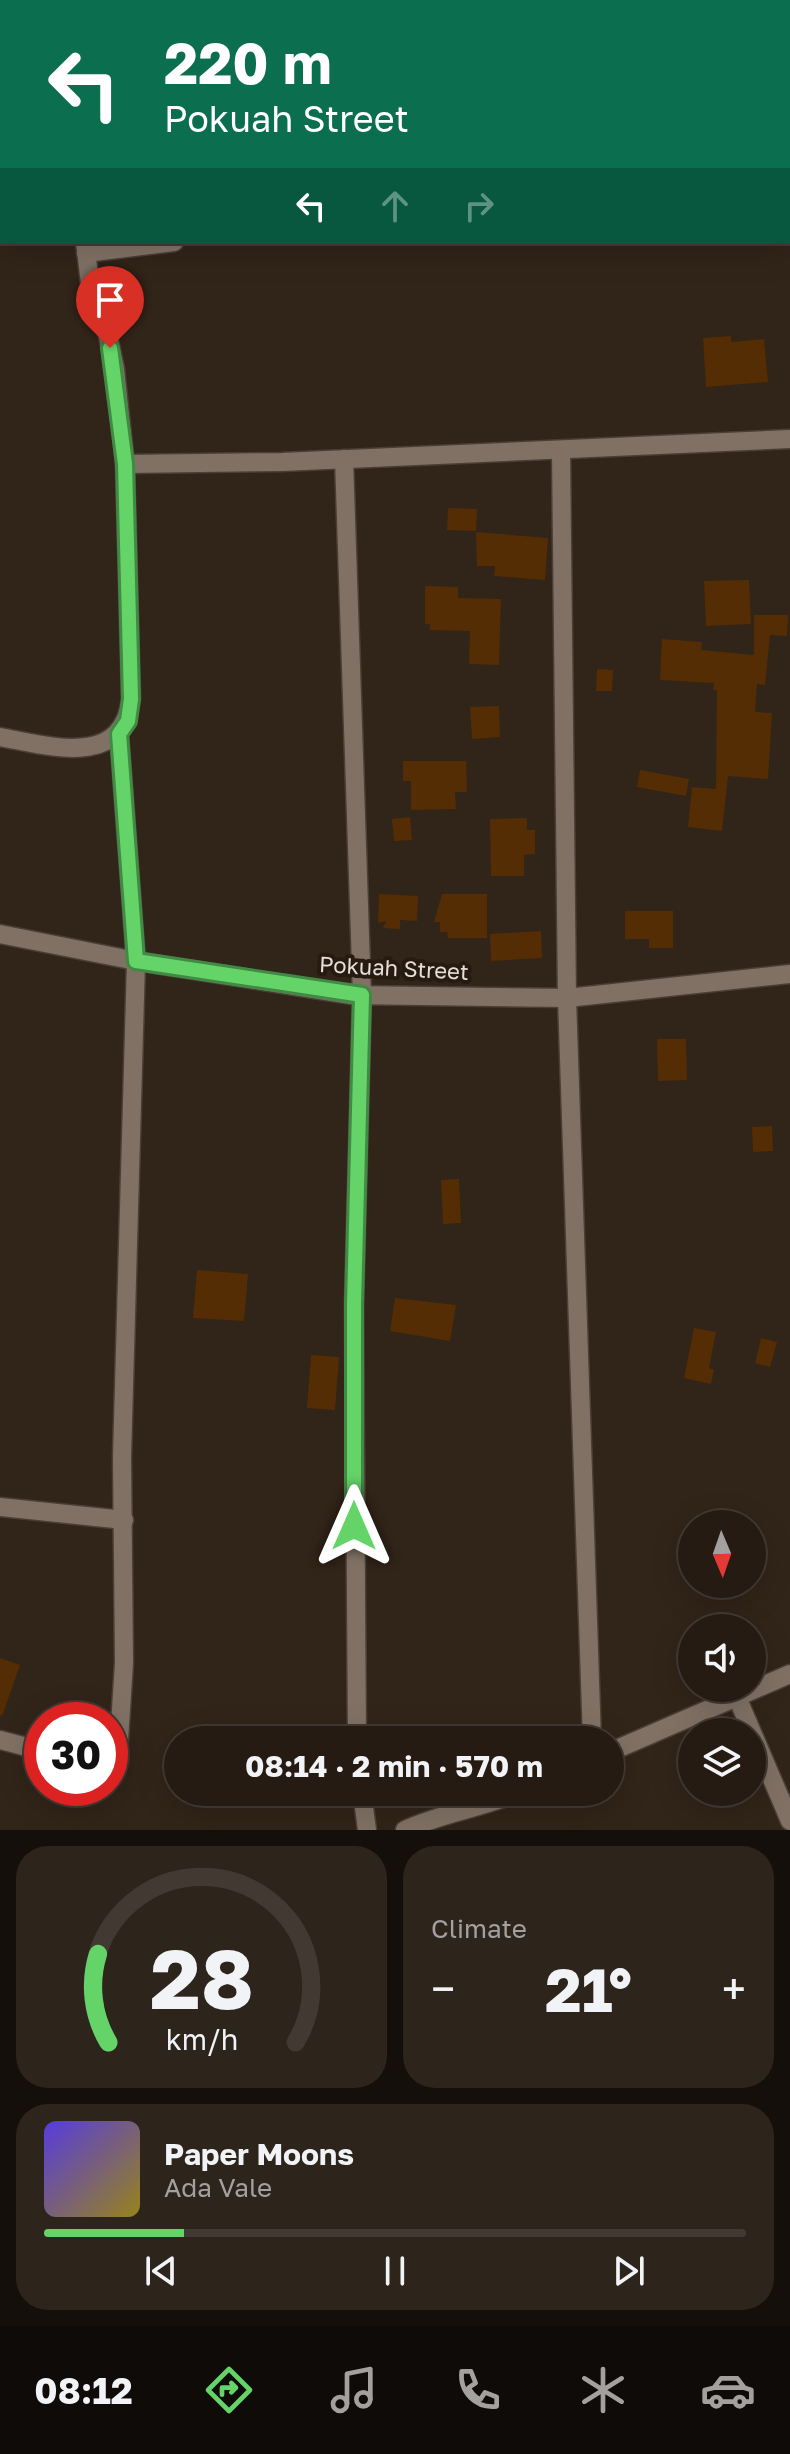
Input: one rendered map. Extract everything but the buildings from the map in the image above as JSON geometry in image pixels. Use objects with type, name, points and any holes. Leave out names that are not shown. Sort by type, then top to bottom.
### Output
[{"type":"street","points":[[0,737],[58,747],[92,747],[119,734],[128,721],[131,699],[125,464],[115,369],[106,327],[91,292],[86,248],[145,244]]},
{"type":"street","points":[[125,464],[561,451],[790,439]]},
{"type":"street","points":[[561,451],[567,998],[592,1726]]},
{"type":"street","points":[[344,459],[362,995],[354,1304],[357,1726]]},
{"type":"street","points":[[119,734],[136,961],[126,1250],[121,1702]]},
{"type":"street","name":"Pokuah Street","points":[[0,934],[136,961],[362,995],[567,998],[790,974]]},
{"type":"street","points":[[0,1507],[124,1520]]},
{"type":"street","points":[[766,1684],[790,1674]]},
{"type":"street","points":[[624,1746],[725,1702]]},
{"type":"street","points":[[739,1702],[790,1821]]},
{"type":"street","points":[[0,1740],[24,1746]]},
{"type":"street","points":[[364,1806],[367,1830]]},
{"type":"street","points":[[405,1830],[428,1819],[487,1806]]},
{"type":"route","points":[[110,348],[125,464],[131,699],[128,721],[119,734],[136,961],[362,995],[354,1304],[354,1526]]}]
